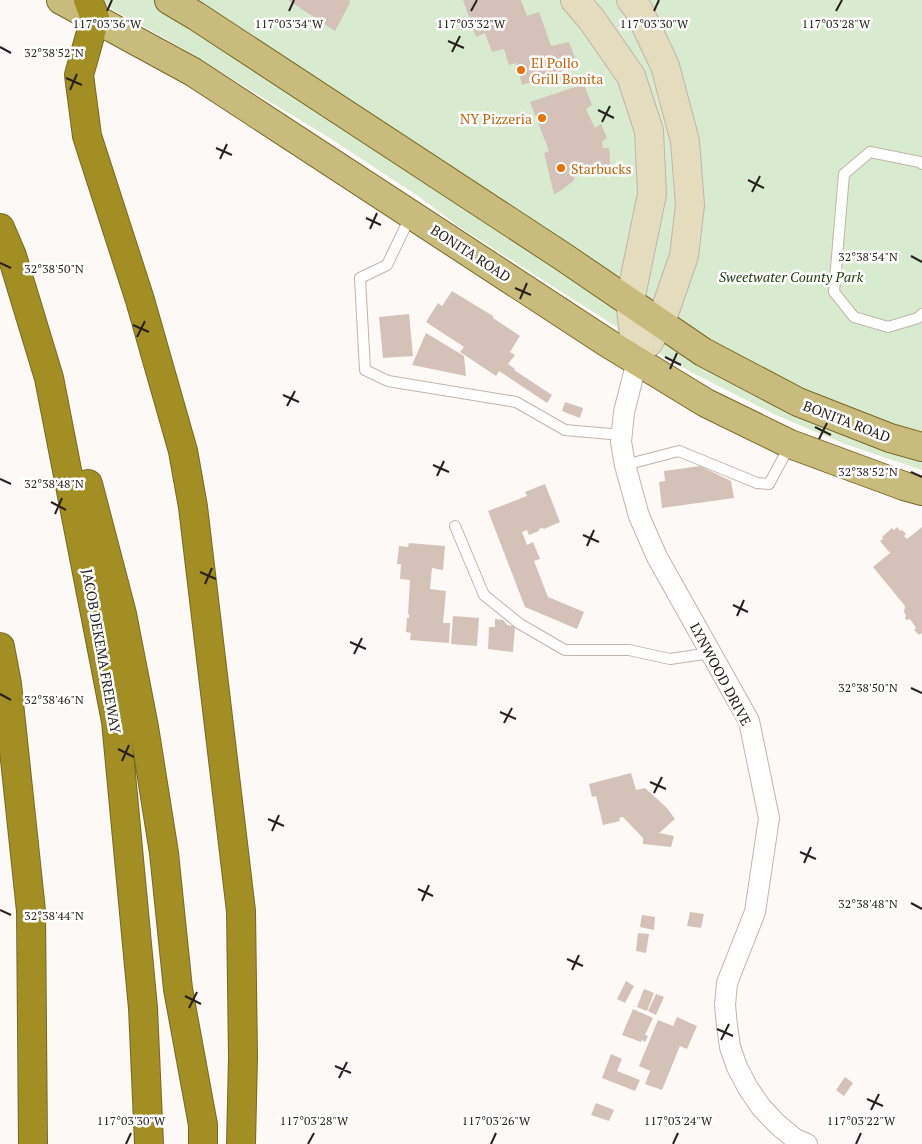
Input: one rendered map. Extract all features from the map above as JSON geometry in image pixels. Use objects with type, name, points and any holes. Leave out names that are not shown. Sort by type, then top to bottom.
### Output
[{"type":"highway","points":[[92,9],[79,75],[87,136],[140,300],[182,451],[193,507],[241,910],[243,1057],[241,1144]]},
{"type":"highway","name":"JACOB DEKEMA FREEWAY","points":[[0,228],[12,256],[49,378],[116,721],[144,1008],[148,1144]]},
{"type":"highway","points":[[49,378],[77,439],[122,614],[144,727],[164,854],[178,989],[203,1125],[203,1144]]},
{"type":"highway","points":[[0,647],[6,684],[31,911],[33,1144]]},
{"type":"highway","points":[[0,779],[31,911]]},
{"type":"main road","name":"BONITA ROAD","points":[[60,0],[92,9],[193,72],[637,361],[706,403],[790,444],[922,491]]},
{"type":"main road","name":"BONITA ROAD","points":[[170,0],[630,301],[703,352],[798,402],[890,438],[922,447]]},
{"type":"main road","points":[[575,0],[592,20],[631,76],[649,131],[652,194],[630,301],[637,361]]},
{"type":"main road","points":[[631,0],[638,9],[665,66],[685,141],[690,205],[684,256],[660,322],[637,361]]},
{"type":"street","name":"LYNWOOD DRIVE","points":[[637,361],[624,412],[621,442],[625,465],[639,516],[657,557],[749,721],[769,818],[755,912],[727,983],[725,1004],[729,1040],[737,1067],[761,1107],[795,1139],[806,1144]]},
{"type":"lane","points":[[922,164],[870,152],[844,174],[834,292],[854,317],[888,327],[918,318],[922,314]]},
{"type":"lane","points":[[412,214],[387,266],[360,278],[365,370],[388,381],[516,402],[565,430],[622,435]]},
{"type":"lane","points":[[625,465],[679,451],[757,484],[769,484],[790,444]]},
{"type":"lane","points":[[455,526],[484,595],[520,624],[565,650],[629,650],[670,659],[711,653]]},
{"type":"green space","name":"Sweetwater County Park","points":[[95,0],[922,0],[922,470],[845,444],[778,416],[691,372],[648,347],[458,226],[418,196],[325,135],[166,39]]},
{"type":"building","points":[[288,0],[349,0],[350,3],[335,31]]},
{"type":"building","points":[[463,0],[521,0],[527,16],[539,12],[551,46],[569,42],[578,66],[522,85],[516,63],[509,65],[504,49],[492,52],[485,33],[476,37]]},
{"type":"building","points":[[584,84],[592,105],[586,109],[595,128],[601,124],[607,138],[602,142],[603,148],[609,148],[611,172],[576,175],[573,181],[554,194],[544,153],[549,151],[530,102]]},
{"type":"building","points":[[452,291],[493,316],[493,318],[520,336],[510,352],[515,355],[508,364],[552,395],[547,403],[499,371],[496,376],[460,352],[464,347],[426,322],[438,303],[442,306]]},
{"type":"building","points":[[409,314],[413,356],[383,358],[379,317]]},
{"type":"building","points":[[426,333],[464,356],[466,376],[412,365]]},
{"type":"building","points":[[565,402],[583,408],[580,418],[562,411]]},
{"type":"building","points":[[700,466],[731,481],[734,498],[662,508],[659,482],[665,481],[664,471]]},
{"type":"building","points":[[545,484],[560,522],[544,529],[539,529],[539,531],[529,535],[527,530],[522,532],[527,545],[533,542],[540,559],[534,561],[548,597],[584,612],[577,629],[525,607],[488,511],[527,496],[525,492]]},
{"type":"building","points":[[897,527],[906,534],[904,536],[907,539],[922,527],[922,635],[921,633],[919,635],[914,630],[916,628],[910,619],[905,619],[905,606],[873,567],[890,553],[880,541],[883,539],[882,537],[892,528],[894,530]]},
{"type":"building","points":[[409,543],[445,546],[443,570],[432,568],[430,589],[446,591],[443,623],[450,623],[449,643],[410,640],[411,633],[406,632],[407,618],[409,618],[410,580],[400,579],[401,564],[397,564],[399,546],[408,547]]},
{"type":"building","points":[[453,616],[479,618],[477,646],[451,644]]},
{"type":"building","points":[[495,619],[503,620],[507,625],[515,626],[513,652],[488,649],[489,627],[495,627]]},
{"type":"building","points":[[631,773],[636,790],[645,788],[667,808],[675,819],[659,833],[674,836],[671,847],[643,844],[643,838],[623,817],[619,818],[620,821],[603,825],[596,796],[592,797],[589,784]]},
{"type":"building","points":[[690,912],[704,914],[701,928],[687,926]]},
{"type":"building","points":[[642,915],[655,917],[654,930],[640,927]]},
{"type":"building","points":[[638,933],[649,934],[646,953],[636,951]]},
{"type":"building","points":[[626,981],[634,986],[625,1003],[617,999]]},
{"type":"building","points":[[644,989],[654,993],[647,1011],[637,1007]]},
{"type":"building","points":[[656,994],[664,997],[656,1015],[648,1011]]},
{"type":"building","points":[[633,1009],[653,1018],[645,1035],[648,1036],[645,1042],[622,1035]]},
{"type":"building","points":[[677,1017],[697,1026],[687,1049],[680,1046],[662,1090],[645,1084],[650,1071],[639,1066],[658,1020],[673,1026]]},
{"type":"building","points":[[611,1054],[622,1059],[617,1071],[640,1080],[635,1091],[602,1078]]},
{"type":"building","points":[[845,1077],[853,1083],[844,1096],[836,1090]]},
{"type":"building","points":[[596,1103],[614,1110],[609,1121],[591,1115]]},
{"type":"place","name":"El Pollo Grill Bonita","points":[[521,70]]},
{"type":"place","name":"NY Pizzeria","points":[[542,118]]},
{"type":"place","name":"Starbucks","points":[[561,168]]}]
